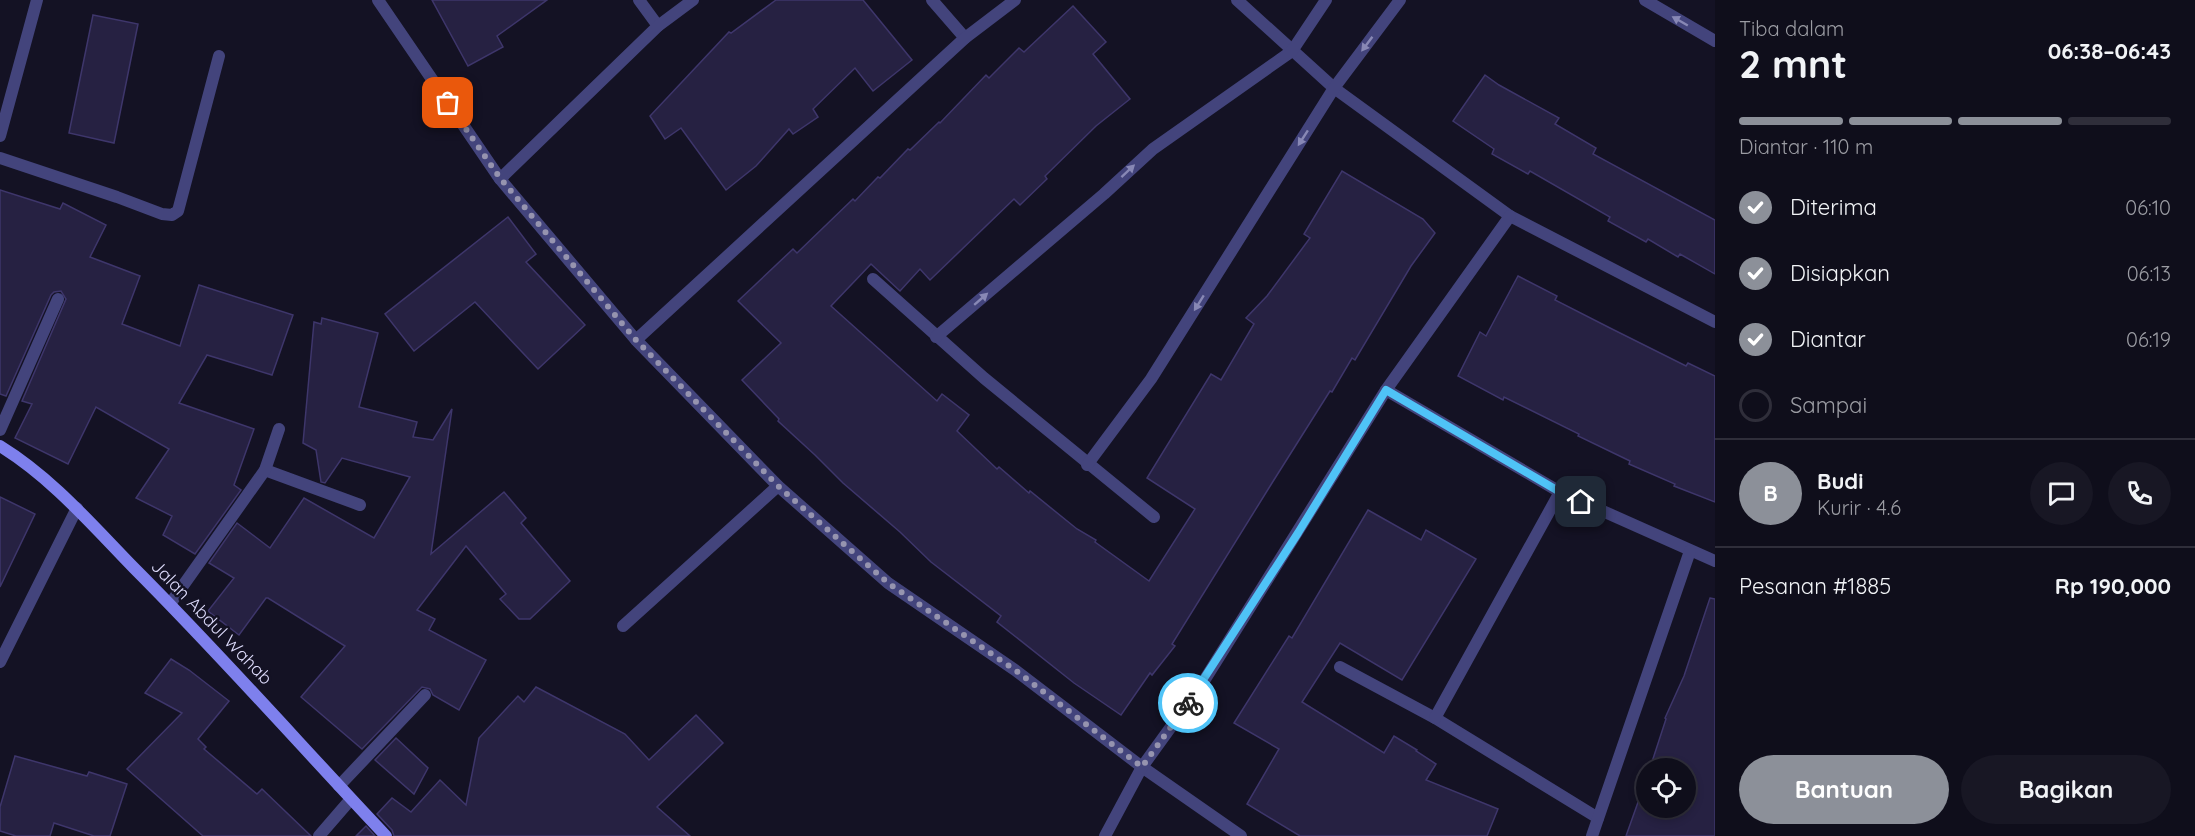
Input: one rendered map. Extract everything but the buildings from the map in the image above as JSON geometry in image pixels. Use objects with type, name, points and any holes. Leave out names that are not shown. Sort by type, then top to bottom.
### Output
[{"type":"street","points":[[0,136],[36,0]]},
{"type":"street","points":[[378,0],[500,178],[636,340],[778,486],[888,583],[1015,670],[1142,767],[1241,836]]},
{"type":"street","points":[[639,0],[658,26]]},
{"type":"street","points":[[500,178],[658,26],[693,0]]},
{"type":"street","points":[[932,0],[965,38]]},
{"type":"street","points":[[636,340],[965,38],[1015,0]]},
{"type":"street","points":[[1237,0],[1334,88],[1510,216],[1715,322]]},
{"type":"street","points":[[936,337],[1104,194],[1153,148],[1292,51],[1326,0]]},
{"type":"street","points":[[1087,465],[1151,379],[1334,88],[1401,0]]},
{"type":"street","points":[[1645,0],[1715,41]]},
{"type":"street","points":[[0,158],[162,214],[172,215],[178,211],[219,57]]},
{"type":"street","points":[[1105,836],[1142,767],[1202,684],[1386,390],[1510,216]]},
{"type":"street","points":[[873,279],[936,337],[1087,465],[1154,517]]},
{"type":"street","points":[[0,430],[58,299]]},
{"type":"street","points":[[1386,390],[1560,492],[1715,561]]},
{"type":"street","points":[[170,604],[265,470],[279,429]]},
{"type":"street","name":"Jalan Abdul Wahab","points":[[0,446],[15,455],[77,508],[271,710],[386,836]]},
{"type":"street","points":[[265,470],[360,505]]},
{"type":"street","points":[[623,626],[778,486]]},
{"type":"street","points":[[1435,718],[1560,492]]},
{"type":"street","points":[[0,662],[77,508]]},
{"type":"street","points":[[1592,836],[1690,551]]},
{"type":"street","points":[[1340,667],[1435,718],[1598,818]]},
{"type":"street","points":[[339,786],[425,695]]},
{"type":"street","points":[[319,836],[351,799]]},
{"type":"way so far","points":[[448,103],[500,178],[636,340],[778,486],[888,583],[1015,670],[1142,767],[1188,703]]},
{"type":"route","points":[[1188,703],[1298,533],[1386,390],[1581,502]]}]
